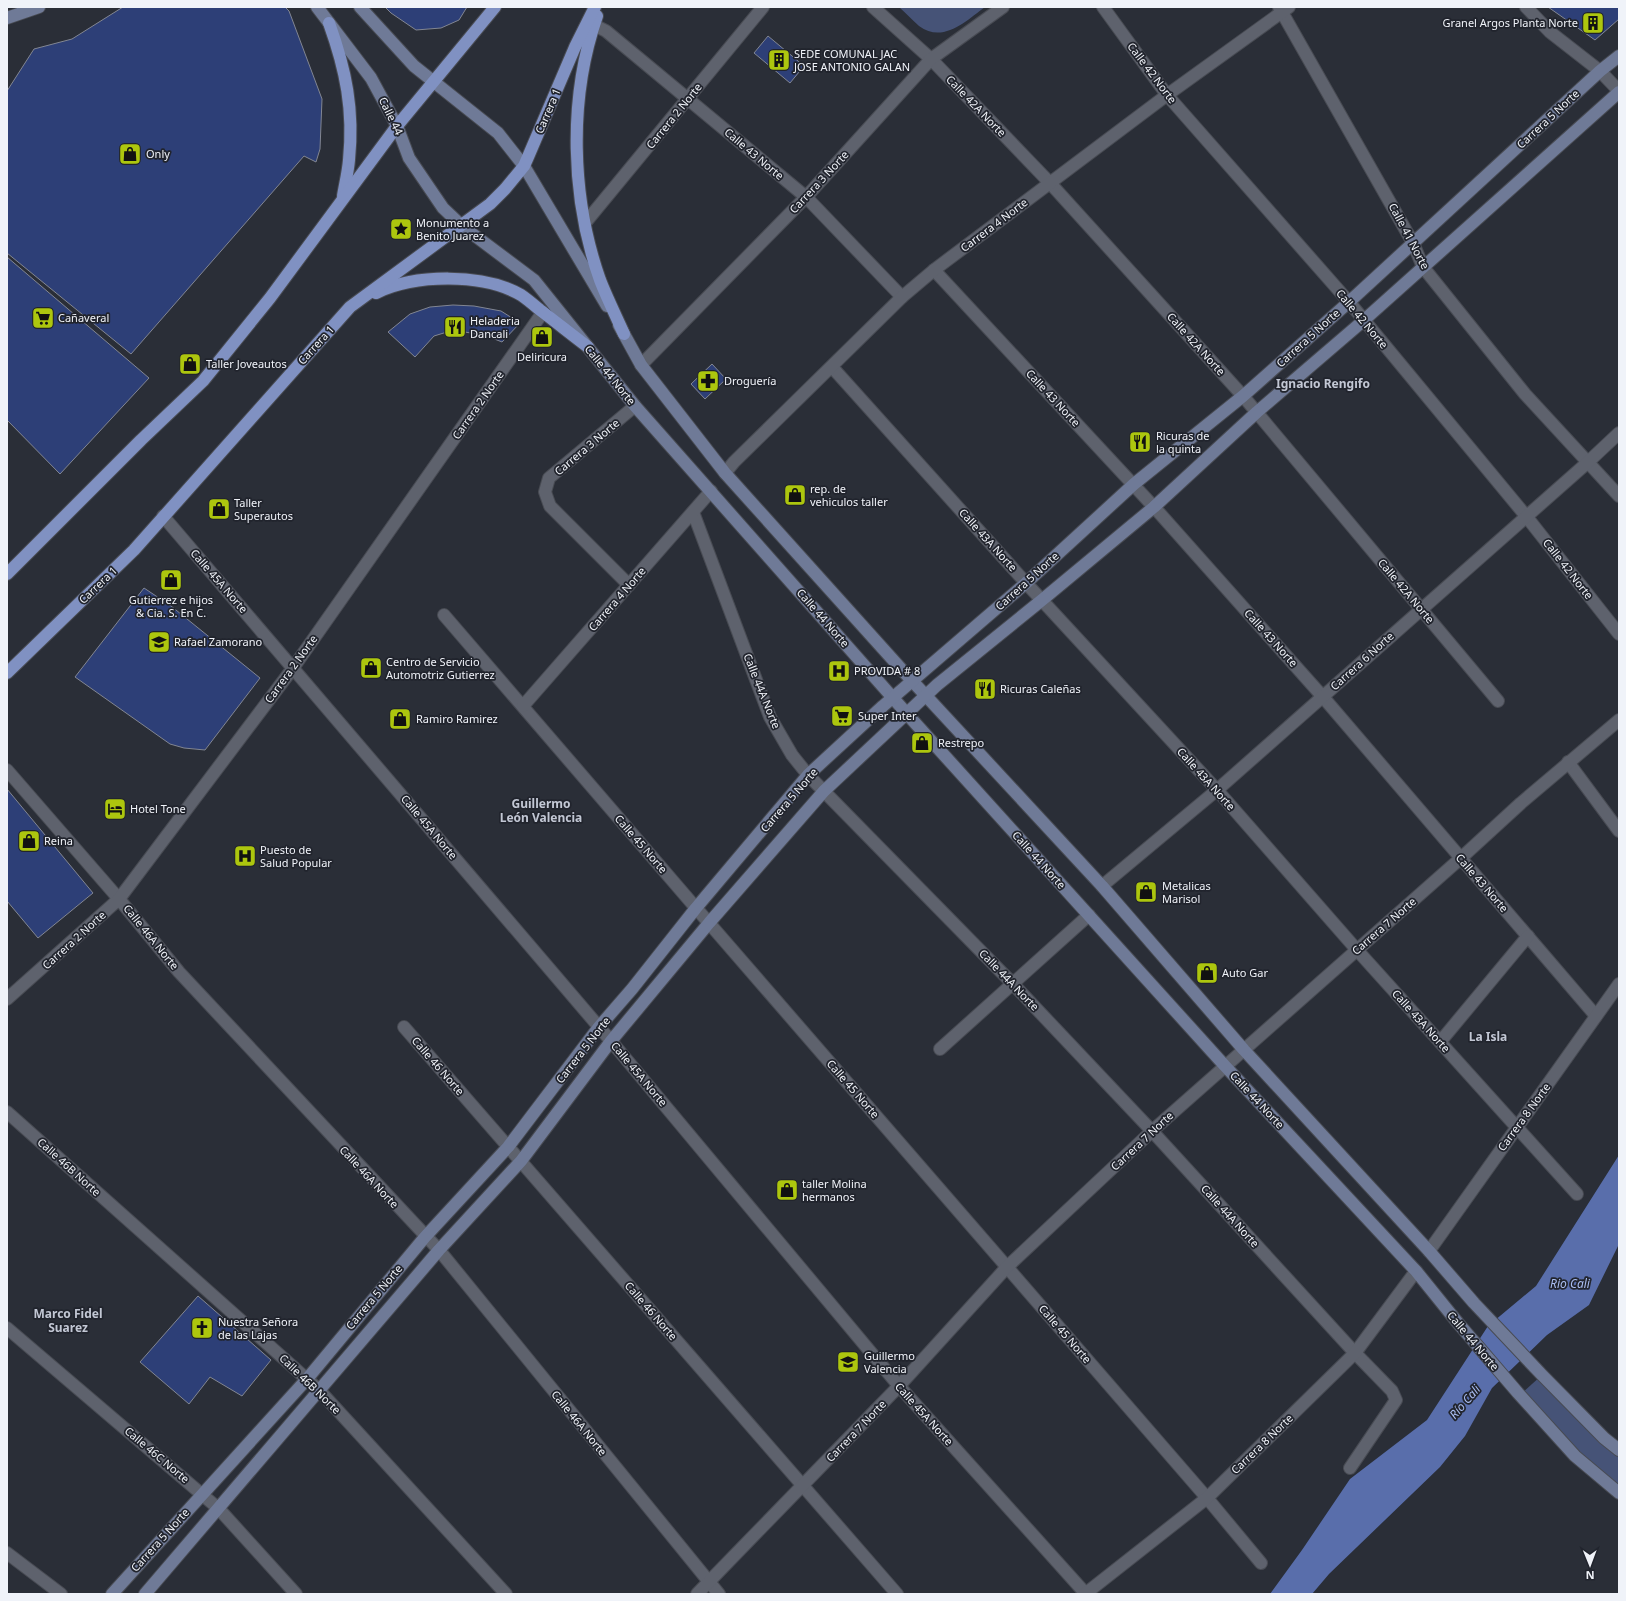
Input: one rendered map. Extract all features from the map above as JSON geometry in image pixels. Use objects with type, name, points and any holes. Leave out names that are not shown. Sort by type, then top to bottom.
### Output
[{"type":"main road","points":[[7,574],[141,440],[203,381],[270,298],[397,126],[435,82],[495,7]]},
{"type":"main road","name":"Carrera 1","points":[[7,673],[134,550],[350,307],[462,226],[490,204],[505,189],[524,166],[575,48],[595,7]]},
{"type":"main road","points":[[600,7],[583,69],[578,114],[577,159],[579,192],[584,223],[600,280],[624,334]]},
{"type":"main road","points":[[329,23],[340,55],[348,88],[351,122],[349,161],[342,199]]},
{"type":"main road","points":[[350,307],[384,289],[421,280],[457,279],[482,282],[505,288],[521,295],[588,347]]},
{"type":"street","points":[[7,18],[39,7]]},
{"type":"street","name":"Calle 44","points":[[317,7],[371,78],[397,126],[409,158],[438,202],[452,218],[462,226]]},
{"type":"street","points":[[360,7],[414,66],[498,133],[524,166],[641,364],[725,473],[912,680],[1102,886],[1244,1050],[1429,1251],[1474,1303],[1604,1438],[1619,1450]]},
{"type":"street","name":"Carrera 2 Norte","points":[[584,223],[763,7]]},
{"type":"street","name":"Calle 42A Norte","points":[[873,7],[931,59],[1050,183],[1243,396],[1498,701]]},
{"type":"street","name":"Carrera 3 Norte","points":[[641,364],[806,197],[931,59],[1003,7]]},
{"type":"street","name":"Calle 42 Norte","points":[[1103,7],[1167,95],[1348,302],[1526,516],[1619,634]]},
{"type":"street","points":[[1526,7],[1550,32],[1600,71],[1619,92]]},
{"type":"street","name":"Carrera 4 Norte","points":[[725,473],[734,462],[902,297],[934,270],[1283,9]]},
{"type":"street","name":"Calle 41 Norte","points":[[1283,9],[1414,243],[1423,267],[1525,394],[1619,496]]},
{"type":"street","name":"Calle 43 Norte","points":[[594,25],[606,31],[806,197],[902,297]]},
{"type":"street","name":"Carrera 5 Norte","points":[[112,1594],[307,1379],[425,1237],[508,1147],[599,1027],[632,989],[696,908],[808,775],[912,680],[1026,583],[1134,484],[1243,396],[1414,243],[1600,71],[1619,56]]},
{"type":"street","name":"Carrera 5 Norte","points":[[145,1594],[439,1250],[521,1160],[611,1041],[709,923],[824,791],[926,695],[1154,507],[1257,412],[1363,321],[1619,92]]},
{"type":"street","name":"Calle 44 Norte","points":[[462,226],[534,280],[636,406],[906,713],[1225,1066],[1416,1271],[1518,1393],[1575,1456],[1619,1494]]},
{"type":"street","name":"Calle 43 Norte","points":[[934,270],[1134,484],[1323,697],[1596,1016]]},
{"type":"street","name":"Carrera 2 Norte","points":[[7,999],[119,899],[293,668],[543,312]]},
{"type":"street","name":"Calle 43A Norte","points":[[832,367],[1026,583],[1217,790],[1357,950],[1577,1194]]},
{"type":"street","name":"Carrera 3 Norte","points":[[629,585],[550,506],[545,492],[549,478],[636,406]]},
{"type":"street","name":"Carrera 6 Norte","points":[[1102,886],[1217,790],[1619,433]]},
{"type":"street","name":"Carrera 4 Norte","points":[[523,706],[711,491]]},
{"type":"street","name":"Calle 44A Norte","points":[[693,512],[770,717],[792,755],[808,775],[1013,984],[1152,1131],[1355,1353],[1392,1391],[1396,1400],[1350,1468]]},
{"type":"street","name":"Calle 45A Norte","points":[[163,516],[611,1041],[899,1386],[1085,1594]]},
{"type":"street","name":"Calle 45 Norte","points":[[444,614],[696,908],[1207,1498],[1261,1563]]},
{"type":"street","name":"Carrera 7 Norte","points":[[697,1594],[899,1386],[1008,1267],[1152,1131],[1568,762],[1619,720]]},
{"type":"street","points":[[1568,762],[1619,831]]},
{"type":"street","name":"Calle 46A Norte","points":[[7,770],[119,899],[179,972],[425,1237],[439,1250],[719,1594]]},
{"type":"street","points":[[940,1049],[1089,915]]},
{"type":"street","points":[[1440,1042],[1528,936]]},
{"type":"street","name":"Carrera 8 Norte","points":[[1429,1251],[1619,984]]},
{"type":"street","name":"Calle 46 Norte","points":[[404,1027],[897,1594]]},
{"type":"street","name":"Calle 46B Norte","points":[[7,1112],[319,1390],[506,1594]]},
{"type":"street","name":"Carrera 8 Norte","points":[[1085,1594],[1207,1498],[1355,1353],[1416,1271]]},
{"type":"street","name":"Calle 46C Norte","points":[[7,1328],[202,1493],[219,1509],[296,1594]]},
{"type":"street","points":[[7,1552],[61,1594]]},
{"type":"shaded area","points":[[899,7],[985,7],[962,24],[945,32],[937,33],[928,31],[919,26]]},
{"type":"shaded area","points":[[1542,1375],[1619,1450],[1619,1493],[1520,1395]]},
{"type":"water","name":"Rio Cali","points":[[1619,1155],[1619,1244],[1589,1305],[1547,1335],[1492,1388],[1465,1436],[1440,1467],[1329,1574],[1312,1594],[1270,1594],[1350,1479],[1427,1420],[1488,1326],[1536,1286]]},
{"type":"building","points":[[123,7],[285,7],[289,11],[322,99],[320,149],[316,162],[304,156],[131,354],[7,253],[7,91],[34,49],[72,39]]},
{"type":"building","points":[[385,7],[467,7],[459,20],[441,28],[416,30],[391,13]]},
{"type":"building","name":"Granel Argos Planta Norte","points":[[1548,7],[1619,7],[1619,19],[1595,40]]},
{"type":"building","name":"SEDE COMUNAL JAC JOSE ANTONIO GALAN","points":[[768,36],[804,66],[790,83],[754,53]]},
{"type":"building","name":"Cañaveral","points":[[7,257],[149,378],[60,474],[7,420]]},
{"type":"building","name":"Heladeria Dancali","points":[[453,305],[474,306],[501,311],[520,323],[502,342],[487,336],[465,332],[447,332],[434,336],[415,357],[388,332],[410,314],[430,307]]},
{"type":"building","name":"Droguería","points":[[712,364],[726,379],[705,399],[691,384]]},
{"type":"building","name":"Rafael Zamorano","points":[[144,588],[171,606],[260,678],[205,750],[184,748],[170,744],[75,677]]},
{"type":"building","name":"Reina","points":[[7,789],[93,893],[38,938],[7,901]]},
{"type":"building","name":"Nuestra Señora de las Lajas","points":[[198,1296],[271,1360],[242,1396],[210,1377],[189,1404],[140,1362]]},
{"type":"place","name":"Granel Argos Planta Norte","points":[[1593,23]]},
{"type":"place","name":"SEDE COMUNAL JAC JOSE ANTONIO GALAN","points":[[779,60]]},
{"type":"place","name":"Only","points":[[130,154]]},
{"type":"place","name":"Monumento a Benito Juarez","points":[[401,229]]},
{"type":"place","name":"Cañaveral","points":[[43,318]]},
{"type":"place","name":"Heladeria Dancali","points":[[455,327]]},
{"type":"place","name":"Deliricura","points":[[542,337]]},
{"type":"place","name":"Taller Joveautos","points":[[190,364]]},
{"type":"place","name":"Droguería","points":[[708,381]]},
{"type":"place","name":"Ricuras de la quinta","points":[[1140,442]]},
{"type":"place","name":"rep. de vehiculos taller","points":[[795,495]]},
{"type":"place","name":"Taller Superautos","points":[[219,509]]},
{"type":"place","name":"Gutierrez e hijos & Cia. S. En C.","points":[[171,580]]},
{"type":"place","name":"Rafael Zamorano","points":[[159,642]]},
{"type":"place","name":"Centro de Servicio Automotriz Gutierrez","points":[[371,668]]},
{"type":"place","name":"PROVIDA # 8","points":[[839,671]]},
{"type":"place","name":"Ricuras Caleñas","points":[[985,689]]},
{"type":"place","name":"Super Inter","points":[[842,716]]},
{"type":"place","name":"Ramiro Ramirez","points":[[400,719]]},
{"type":"place","name":"Restrepo","points":[[922,743]]},
{"type":"place","name":"Hotel Tone","points":[[115,809]]},
{"type":"place","name":"Reina","points":[[29,841]]},
{"type":"place","name":"Puesto de Salud Popular","points":[[245,856]]},
{"type":"place","name":"Metalicas Marisol","points":[[1146,892]]},
{"type":"place","name":"Auto Gar","points":[[1207,973]]},
{"type":"place","name":"taller Molina hermanos","points":[[787,1190]]},
{"type":"place","name":"Nuestra Señora de las Lajas","points":[[202,1328]]},
{"type":"place","name":"Guillermo Valencia","points":[[848,1362]]},
{"type":"district","name":"Ignacio Rengifo","points":[[1323,384]]},
{"type":"district","name":"Guillermo León Valencia","points":[[541,811]]},
{"type":"district","name":"La Isla","points":[[1488,1037]]},
{"type":"district","name":"Marco Fidel Suarez","points":[[68,1321]]},
{"type":"water label","name":"Río Cali","points":[[1465,1402]]}]
